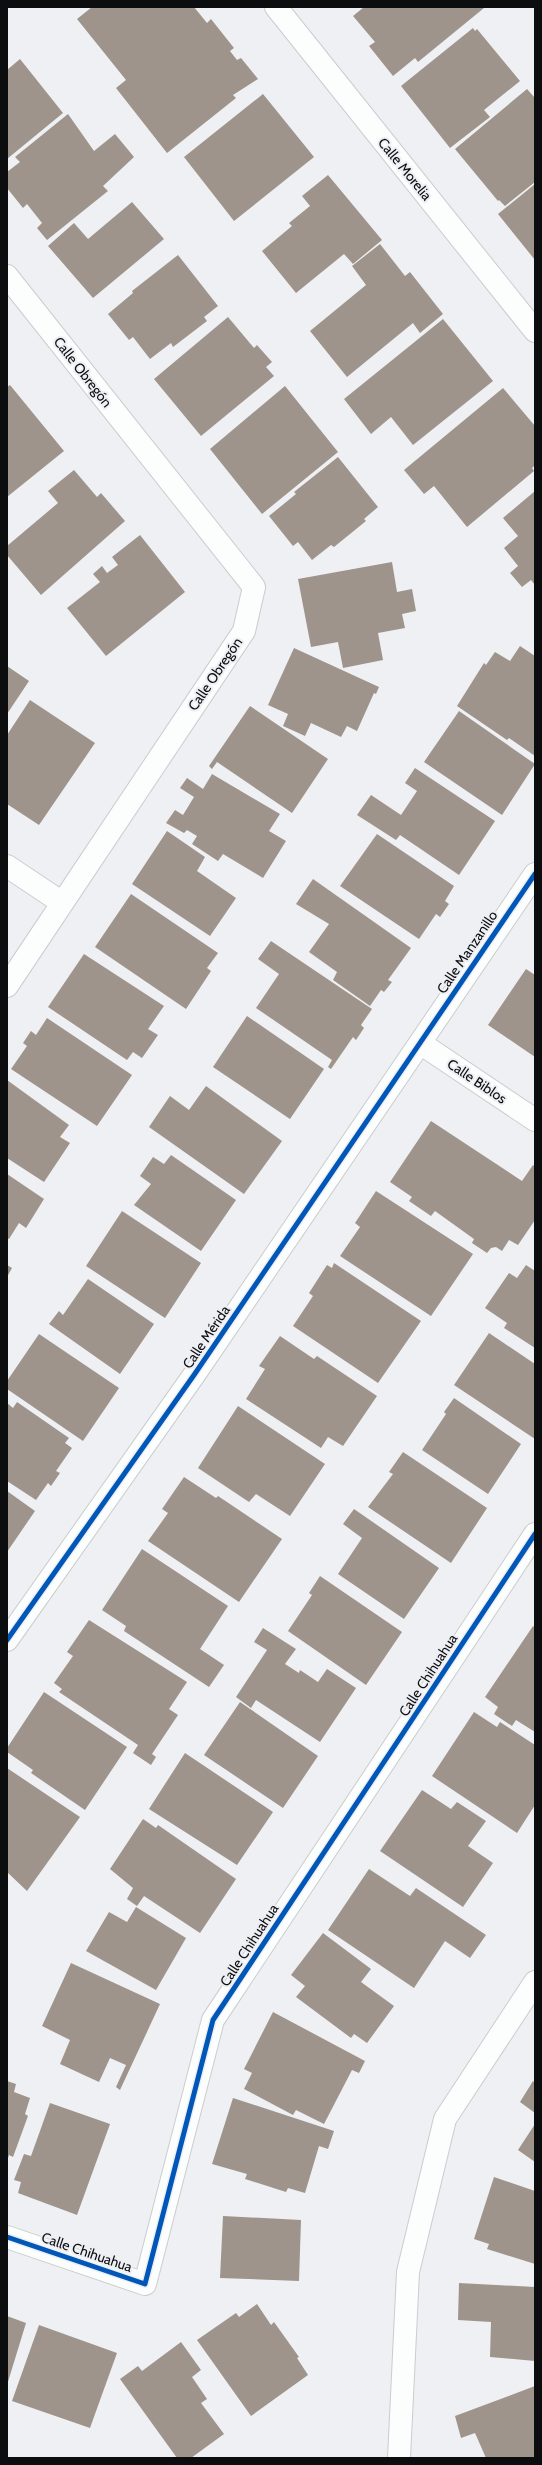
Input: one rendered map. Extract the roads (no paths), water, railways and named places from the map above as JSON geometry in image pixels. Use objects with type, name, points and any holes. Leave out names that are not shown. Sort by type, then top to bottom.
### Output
[{"type":"street","name":"Calle Morelia","points":[[276,7],[535,331]]},
{"type":"street","name":"Calle Obregón","points":[[7,276],[254,587],[244,631],[61,902],[7,986]]},
{"type":"street","points":[[7,866],[61,902]]},
{"type":"street","name":"Calle Manzanillo","points":[[420,1043],[535,874]]},
{"type":"street","name":"Calle Biblos","points":[[420,1043],[535,1120]]},
{"type":"street","name":"Calle Mérida","points":[[7,1640],[194,1375],[420,1043]]},
{"type":"street","name":"Calle Chihuahua","points":[[7,2237],[144,2284],[213,2020],[535,1534]]},
{"type":"street","points":[[399,2458],[408,2272],[445,2119],[535,1982]]}]
